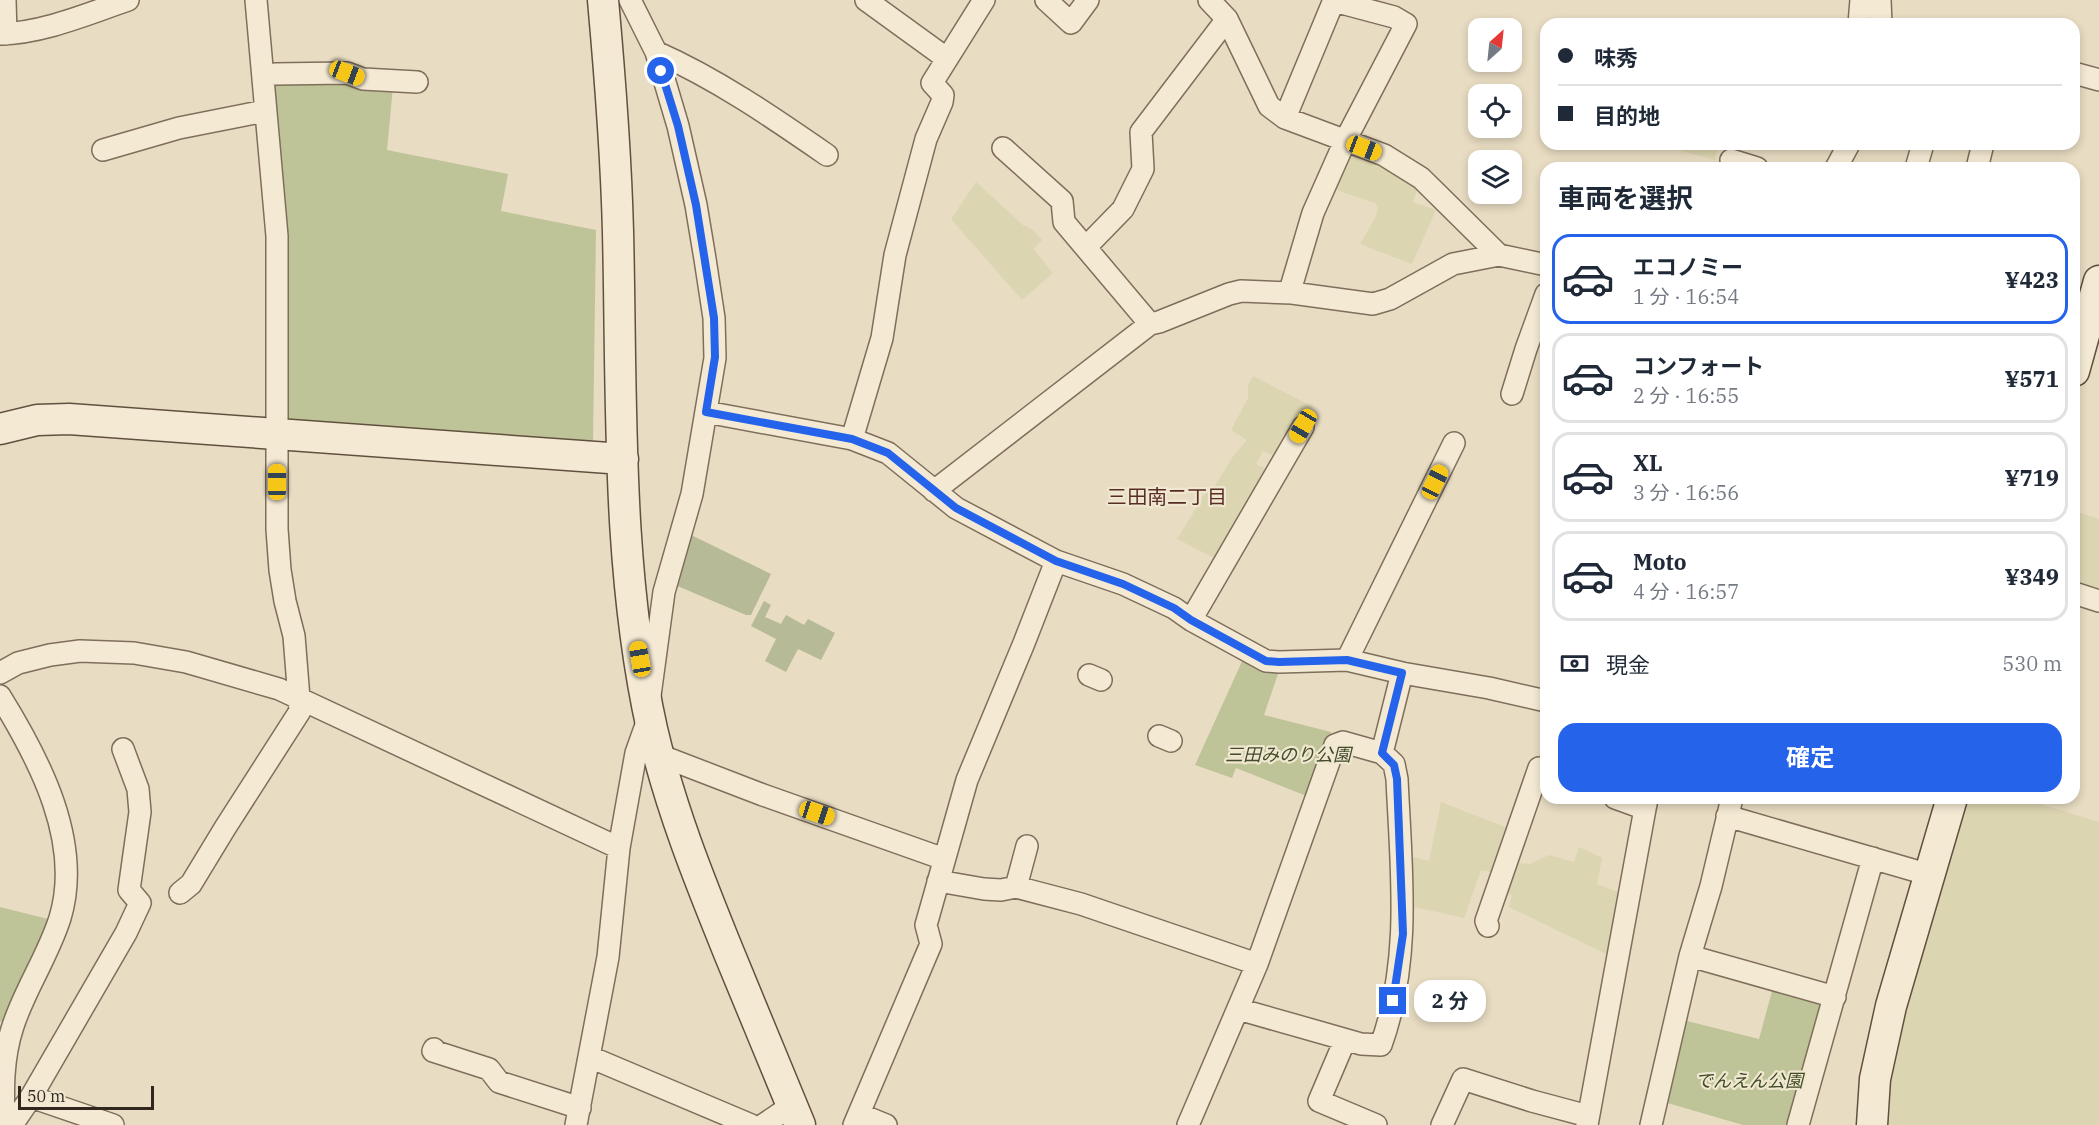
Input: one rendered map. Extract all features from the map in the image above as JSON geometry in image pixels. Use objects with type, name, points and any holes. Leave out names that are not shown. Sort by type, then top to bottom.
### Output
[{"type":"street","points":[[5,0],[3,34],[19,33],[80,17],[128,0]]},
{"type":"street","points":[[180,893],[191,884],[300,711],[294,636],[280,570],[277,529],[277,236],[256,0]]},
{"type":"street","points":[[603,0],[618,217],[623,459],[632,604],[648,701],[669,795],[689,853],[795,1115],[763,1125]]},
{"type":"street","points":[[434,1049],[433,1052],[489,1069],[499,1082],[578,1116],[608,957],[619,848],[636,753],[646,725],[664,592],[692,494],[715,357],[714,318],[696,205],[678,126],[656,52],[630,0]]},
{"type":"street","points":[[866,0],[946,58]]},
{"type":"street","points":[[852,439],[882,338],[896,255],[926,139],[942,102],[943,95],[932,83],[984,0]]},
{"type":"street","points":[[1046,0],[1071,23],[1088,0]]},
{"type":"street","points":[[1209,0],[1227,20],[1269,106],[1285,118],[1384,155],[1421,178],[1499,255]]},
{"type":"street","points":[[1860,18],[1861,0]]},
{"type":"street","points":[[1880,0],[1881,18]]},
{"type":"street","points":[[1285,118],[1334,1],[1394,17],[1406,24],[1345,141],[1313,213],[1292,284],[1292,293]]},
{"type":"street","points":[[1086,247],[1123,209],[1121,195],[1143,169],[1141,132],[1227,20]]},
{"type":"street","points":[[656,52],[699,73],[769,115],[827,155]]},
{"type":"street","points":[[263,76],[347,73],[363,79],[417,82]]},
{"type":"street","points":[[2080,75],[2099,80]]},
{"type":"street","points":[[103,150],[179,128],[265,111]]},
{"type":"street","points":[[1003,148],[1018,167],[1062,201],[1064,222],[1150,324]]},
{"type":"street","points":[[1731,160],[1738,162]]},
{"type":"street","points":[[934,491],[1150,324],[1229,294],[1241,291],[1292,293],[1373,303],[1390,299],[1452,264],[1499,255],[1540,264]]},
{"type":"street","points":[[2080,349],[2099,281]]},
{"type":"street","points":[[1512,394],[1540,310]]},
{"type":"street","points":[[706,412],[852,439],[888,453],[956,508],[1056,561],[1123,584],[1174,608],[1191,620],[1266,661],[1347,660],[1540,700]]},
{"type":"street","points":[[0,429],[36,420],[69,419],[623,459]]},
{"type":"street","points":[[1191,620],[1303,426]]},
{"type":"street","points":[[1347,660],[1454,443]]},
{"type":"street","points":[[885,1125],[856,1119],[931,944],[926,925],[967,780],[1056,561]]},
{"type":"street","points":[[2080,595],[2099,601]]},
{"type":"street","points":[[0,673],[18,663],[80,651],[134,653],[186,662],[279,689],[619,848]]},
{"type":"street","points":[[1382,753],[1402,673]]},
{"type":"street","points":[[0,696],[17,724],[45,784],[59,825],[68,879],[61,916],[54,935],[13,1026],[2,1077],[4,1125]]},
{"type":"street","points":[[1188,1125],[1257,964],[1335,745],[1343,742],[1382,753],[1394,765],[1397,779],[1403,934],[1393,1001],[1381,1045],[1345,1040],[1238,1009]]},
{"type":"street","points":[[12,1125],[31,1097],[126,933],[140,903],[129,890],[140,812],[138,789],[123,749]]},
{"type":"street","points":[[659,755],[763,795],[945,859]]},
{"type":"street","points":[[1488,926],[1486,921],[1540,768]]},
{"type":"street","points":[[1442,1125],[1462,1079],[1587,1120],[1646,804]]},
{"type":"street","points":[[1872,1125],[1875,1079],[1891,1006],[1950,804]]},
{"type":"street","points":[[1651,1125],[1690,956],[1711,886],[1729,807],[1873,858],[1930,875]]},
{"type":"street","points":[[1016,887],[1027,846]]},
{"type":"street","points":[[1798,1125],[1873,858]]},
{"type":"street","points":[[939,881],[984,889],[1001,890],[1016,887],[1081,904],[1257,964]]},
{"type":"street","points":[[1690,956],[1835,997]]},
{"type":"street","points":[[1345,1040],[1318,1101],[1376,1125]]},
{"type":"street","points":[[590,1057],[751,1125]]},
{"type":"street","points":[[31,1097],[113,1125]]},
{"type":"shaded area","points":[[1348,148],[1379,163],[1418,188],[1413,202],[1436,210],[1412,264],[1360,244],[1376,216],[1378,207],[1375,203],[1330,188]]},
{"type":"shaded area","points":[[1678,150],[1718,150],[1715,160]]},
{"type":"shaded area","points":[[976,182],[1042,240],[1033,249],[1053,273],[1022,300],[951,219]]},
{"type":"shaded area","points":[[1253,376],[1313,407],[1282,455],[1274,456],[1263,451],[1256,464],[1266,469],[1268,476],[1220,561],[1177,539],[1209,487],[1213,489],[1234,455],[1247,440],[1231,430],[1248,398],[1248,385]]},
{"type":"shaded area","points":[[2080,513],[2099,519],[2099,597],[2080,591]]},
{"type":"shaded area","points":[[1441,802],[1510,829],[1495,873],[1481,870],[1464,918],[1410,906],[1406,855],[1429,861]]},
{"type":"shaded area","points":[[1962,804],[2040,804],[2099,822],[2099,1125],[1880,1125],[1884,1071]]},
{"type":"shaded area","points":[[1579,847],[1602,858],[1597,884],[1623,894],[1610,953],[1604,953],[1509,907],[1512,895],[1502,889],[1517,863],[1530,864],[1549,855],[1574,862]]},
{"type":"green space","points":[[276,76],[393,86],[387,150],[508,174],[501,211],[596,230],[593,443],[285,420],[269,82]]},
{"type":"green space","points":[[689,534],[771,574],[751,615],[746,615],[675,585]]},
{"type":"green space","points":[[764,601],[771,605],[765,617],[781,624],[786,615],[804,625],[808,619],[835,633],[821,660],[798,649],[786,672],[765,661],[776,639],[751,626]]},
{"type":"green space","name":"三田みのり公園","points":[[1244,657],[1278,674],[1264,715],[1331,732],[1309,797],[1236,768],[1232,778],[1195,765]]},
{"type":"green space","points":[[0,907],[52,920],[5,1020],[0,1022]]},
{"type":"green space","name":"でんえん公園","points":[[1774,984],[1824,997],[1791,1125],[1743,1125],[1664,1102],[1683,1020],[1759,1039]]},
{"type":"district","name":"三田南二丁目","points":[[1167,497]]},
{"type":"route","points":[[661,71],[678,126],[696,205],[714,318],[715,357],[706,412],[809,429],[852,439],[888,453],[956,508],[1056,561],[1123,584],[1174,608],[1191,620],[1266,661],[1347,660],[1402,673],[1382,753],[1394,765],[1397,779],[1402,885],[1403,934],[1393,1001]]}]
